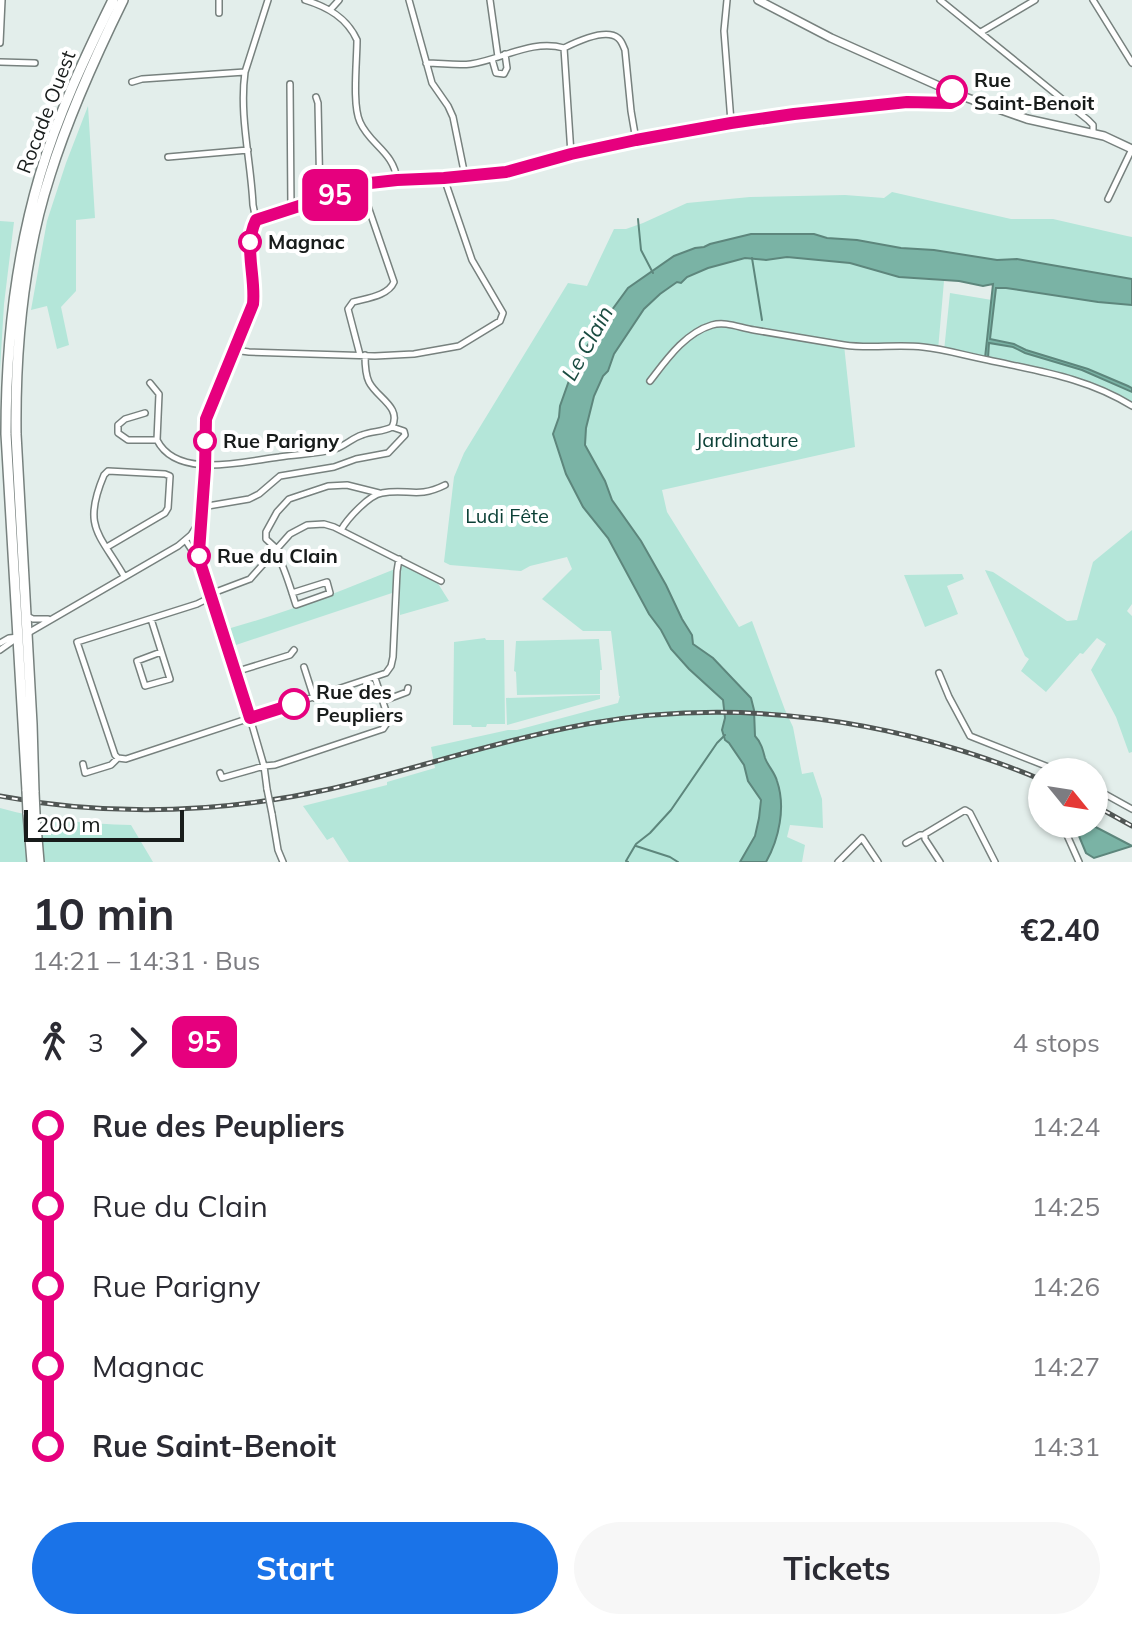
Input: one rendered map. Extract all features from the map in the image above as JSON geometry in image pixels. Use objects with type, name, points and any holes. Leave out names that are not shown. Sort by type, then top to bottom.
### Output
[{"type":"main road","name":"Rocade Ouest","points":[[32,862],[22,635],[8,476],[6,392],[10,324],[28,217],[44,161],[71,88],[113,0]]},
{"type":"main road","name":"Rocade Ouest","points":[[31,791],[19,655],[26,616],[17,474],[16,392],[20,324],[38,219],[64,132],[85,79],[123,0]]},
{"type":"main road","name":"Rocade Ouest","points":[[32,814],[39,862]]},
{"type":"street","points":[[0,43],[2,0]]},
{"type":"street","points":[[219,0],[219,13]]},
{"type":"street","points":[[200,562],[206,419],[253,304],[250,234],[256,220],[248,150],[245,72],[268,0]]},
{"type":"street","points":[[305,0],[330,10],[346,23],[357,40],[358,116],[366,131],[392,162],[397,180]]},
{"type":"street","points":[[330,10],[339,0]]},
{"type":"street","points":[[409,0],[433,87],[453,117],[465,176]]},
{"type":"street","points":[[490,0],[496,73],[504,74],[507,68],[505,54]]},
{"type":"street","points":[[727,0],[724,31],[731,123]]},
{"type":"street","points":[[758,0],[831,38],[959,95],[1027,119],[1093,133],[1132,149],[1108,199]]},
{"type":"street","points":[[940,0],[1088,120],[1093,125],[1093,133]]},
{"type":"street","points":[[981,32],[1025,3],[1035,0]]},
{"type":"street","points":[[1093,0],[1132,63]]},
{"type":"street","points":[[426,63],[468,64],[550,44],[564,48],[582,39],[616,36],[625,50],[636,140]]},
{"type":"street","points":[[564,48],[571,154]]},
{"type":"street","points":[[0,62],[35,63]]},
{"type":"street","points":[[132,82],[245,72]]},
{"type":"street","points":[[290,84],[291,209]]},
{"type":"street","points":[[256,220],[361,186],[397,180],[506,172],[571,154],[731,123],[907,102],[951,103],[959,95]]},
{"type":"street","points":[[316,97],[320,200]]},
{"type":"street","points":[[168,157],[248,150]]},
{"type":"street","points":[[233,350],[414,354],[459,346],[500,321],[503,313],[472,260],[444,178]]},
{"type":"street","points":[[150,383],[159,394],[157,440],[171,456],[205,466],[336,449],[361,435],[392,427],[395,413],[370,384],[348,309],[353,302],[386,292],[394,282],[361,186]]},
{"type":"street","points":[[650,381],[678,347],[697,332],[715,324],[724,324],[851,346],[925,347],[1076,380],[1132,406]]},
{"type":"street","points":[[145,413],[122,420],[118,433],[128,440],[157,440]]},
{"type":"street","points":[[202,510],[249,499],[280,476],[334,467],[388,453],[404,438],[405,432],[392,427]]},
{"type":"street","points":[[107,547],[163,516],[168,508],[170,476],[118,471],[108,471],[104,475],[93,509],[97,535],[124,576]]},
{"type":"street","points":[[292,593],[327,582],[330,593],[296,605],[277,551],[266,539],[266,532],[277,512],[289,499],[328,486],[347,485],[379,493],[427,493],[445,485]]},
{"type":"street","points":[[341,530],[353,513],[379,493]]},
{"type":"street","points":[[1,648],[9,638],[22,635],[189,538],[202,510]]},
{"type":"street","points":[[399,559],[392,662],[386,673],[126,759],[118,758],[113,752],[77,642],[197,604],[213,593],[250,579],[290,534],[307,525],[324,524],[341,530],[399,559],[441,581]]},
{"type":"street","points":[[189,538],[211,595],[264,766],[278,850],[283,862]]},
{"type":"street","points":[[26,616],[49,619]]},
{"type":"street","points":[[151,619],[170,679],[145,686],[137,661],[161,652]]},
{"type":"street","points":[[1,648],[11,649],[19,655]]},
{"type":"street","points":[[235,672],[290,655],[294,650]]},
{"type":"street","points":[[304,667],[314,698]]},
{"type":"street","points":[[939,673],[970,736],[1028,759]]},
{"type":"street","points":[[220,773],[222,778],[275,765],[382,729],[388,720],[375,678]]},
{"type":"street","points":[[383,701],[407,692],[408,688]]},
{"type":"street","points":[[83,764],[85,773],[111,765],[118,758]]},
{"type":"street","points":[[1108,796],[1132,809]]},
{"type":"street","points":[[906,843],[924,835],[961,810],[967,810],[995,862]]},
{"type":"street","points":[[924,835],[940,862]]},
{"type":"street","points":[[838,862],[862,838],[878,862]]},
{"type":"street","points":[[1068,838],[1079,862]]},
{"type":"green space","points":[[88,106],[95,218],[76,220],[76,291],[61,307],[69,345],[57,349],[47,306],[31,310],[47,221]]},
{"type":"green space","points":[[892,192],[1011,219],[1053,219],[1132,237],[1132,279],[1017,259],[997,260],[814,234],[761,259],[787,257],[850,263],[899,277],[944,281],[938,350],[844,345],[855,447],[662,490],[667,512],[739,627],[752,621],[793,727],[802,774],[813,772],[822,799],[823,828],[790,825],[787,837],[805,845],[802,862],[349,862],[333,837],[327,840],[303,806],[387,785],[387,782],[435,768],[431,747],[517,730],[618,703],[620,696],[611,631],[583,631],[542,599],[572,569],[567,557],[521,571],[444,562],[454,477],[464,453],[568,283],[587,286],[614,229],[626,229],[643,223],[687,203],[750,197],[845,195],[884,198]]},
{"type":"green space","points":[[0,221],[14,222],[0,370]]},
{"type":"green space","points":[[995,288],[1132,305],[1132,406],[1076,380],[987,360]]},
{"type":"green space","points":[[950,293],[992,300],[985,360],[944,351]]},
{"type":"green space","points":[[1132,530],[1132,604],[1127,611],[1132,616],[1132,752],[1129,753],[1116,717],[1091,670],[1106,644],[1097,638],[1046,692],[1021,671],[1029,659],[985,570],[993,572],[1067,621],[1077,620],[1093,562]]},
{"type":"green space","points":[[402,563],[437,582],[449,601],[400,615],[399,568]]},
{"type":"green space","points":[[395,569],[395,592],[230,647],[224,630],[310,602]]},
{"type":"green space","points":[[962,574],[964,579],[947,586],[958,614],[925,627],[904,575]]},
{"type":"green space","points":[[485,638],[504,640],[505,724],[487,724],[486,727],[453,725],[454,642]]},
{"type":"green space","points":[[599,639],[602,670],[600,694],[517,695],[514,671],[516,641]]},
{"type":"green space","points":[[600,695],[600,699],[507,725],[506,698]]},
{"type":"green space","points":[[0,808],[65,821],[131,825],[153,862],[0,862]]},
{"type":"shaded area","points":[[751,234],[814,234],[997,260],[1017,259],[1132,279],[1132,305],[996,288],[990,339],[1088,369],[1132,388],[1132,392],[1082,370],[1013,347],[989,343],[988,359],[985,358],[993,284],[983,286],[959,281],[899,277],[850,263],[787,257],[766,260],[745,258],[708,268],[681,283],[677,282],[644,309],[614,354],[594,396],[585,445],[612,500],[641,541],[666,585],[692,635],[693,644],[713,658],[751,698],[755,736],[776,778],[781,801],[778,833],[766,862],[740,862],[755,836],[761,800],[748,781],[744,765],[725,740],[722,730],[725,718],[723,700],[671,649],[608,538],[583,507],[566,474],[553,434],[571,375],[598,329],[628,288],[674,256]]},
{"type":"shaded area","points":[[1108,833],[1132,846],[1094,858],[1086,853],[1080,838],[1108,838]]},
{"type":"waterway","points":[[638,219],[641,250],[653,273]]},
{"type":"waterway","points":[[752,258],[762,320]]},
{"type":"waterway","points":[[628,862],[636,844],[671,810],[725,735]]},
{"type":"waterway","points":[[636,846],[678,862]]},
{"type":"railway","points":[[0,796],[41,803],[124,809],[248,803],[330,789],[587,724],[703,712],[818,719],[876,729],[932,742],[1028,775]]},
{"type":"railway","points":[[1108,813],[1132,826]]},
{"type":"bus line","name":"95","points":[[294,704],[250,718],[199,552],[206,419],[253,304],[250,234],[256,220],[370,183],[506,172],[636,140],[794,114],[907,102],[951,103],[959,95],[952,91]]},
{"type":"place","name":"Rue Saint-Benoit","points":[[952,91]]},
{"type":"place","name":"Magnac","points":[[250,242]]},
{"type":"place","name":"Rue Parigny","points":[[205,441]]},
{"type":"place","name":"Rue du Clain","points":[[199,556]]},
{"type":"place","name":"Rue des Peupliers","points":[[294,704]]},
{"type":"water label","name":"Le Clain","points":[[587,343]]},
{"type":"park label","name":"Jardinature","points":[[747,440]]},
{"type":"park label","name":"Ludi Fête","points":[[507,516]]}]
